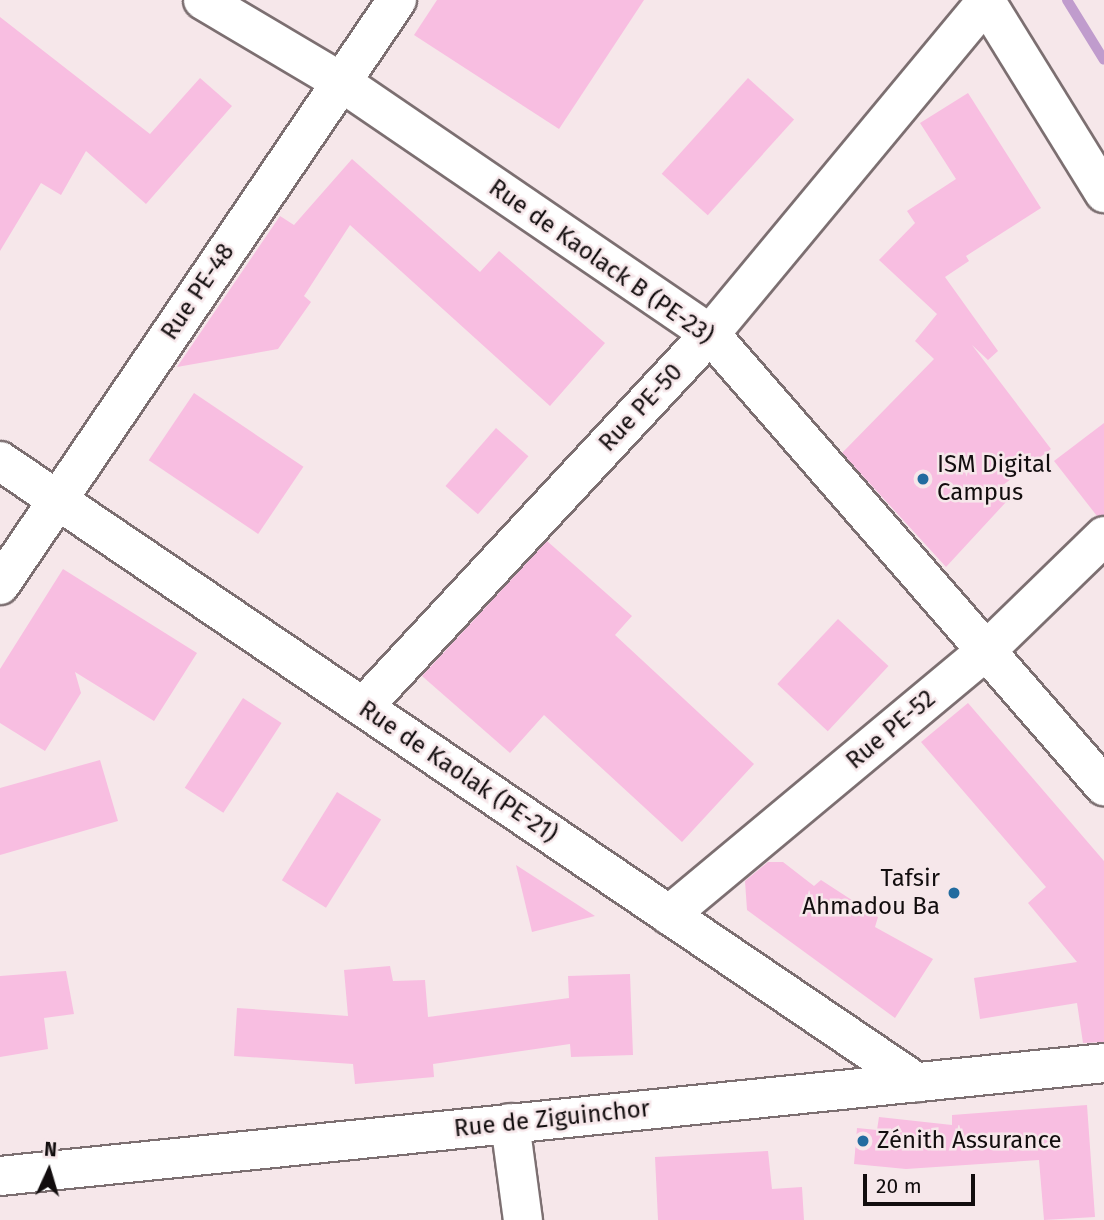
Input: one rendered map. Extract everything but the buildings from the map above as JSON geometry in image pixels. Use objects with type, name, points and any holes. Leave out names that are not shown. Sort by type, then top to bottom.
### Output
[{"type":"street","name":"Rue de Kaolack B (PE-23)","points":[[203,0],[341,82],[710,334],[988,649],[1104,786]]},
{"type":"street","name":"Rue PE-48","points":[[0,585],[397,0]]},
{"type":"street","points":[[986,0],[1104,193]]},
{"type":"street","name":"Rue PE-50","points":[[363,707],[710,334],[986,0]]},
{"type":"street","name":"Rue de Kaolak (PE-21)","points":[[0,461],[916,1082]]},
{"type":"street","name":"Rue PE-52","points":[[669,915],[988,649],[1104,536]]},
{"type":"street","name":"Rue de Ziguinchor","points":[[0,1176],[1104,1063]]},
{"type":"street","points":[[510,1123],[523,1220]]},
{"type":"waterway","points":[[1067,0],[1104,60]]},
{"type":"place","name":"ISM Digital Campus","points":[[923,479]]},
{"type":"place","name":"Tafsir Ahmadou Ba","points":[[954,893]]},
{"type":"place","name":"Zénith Assurance","points":[[863,1141]]}]
